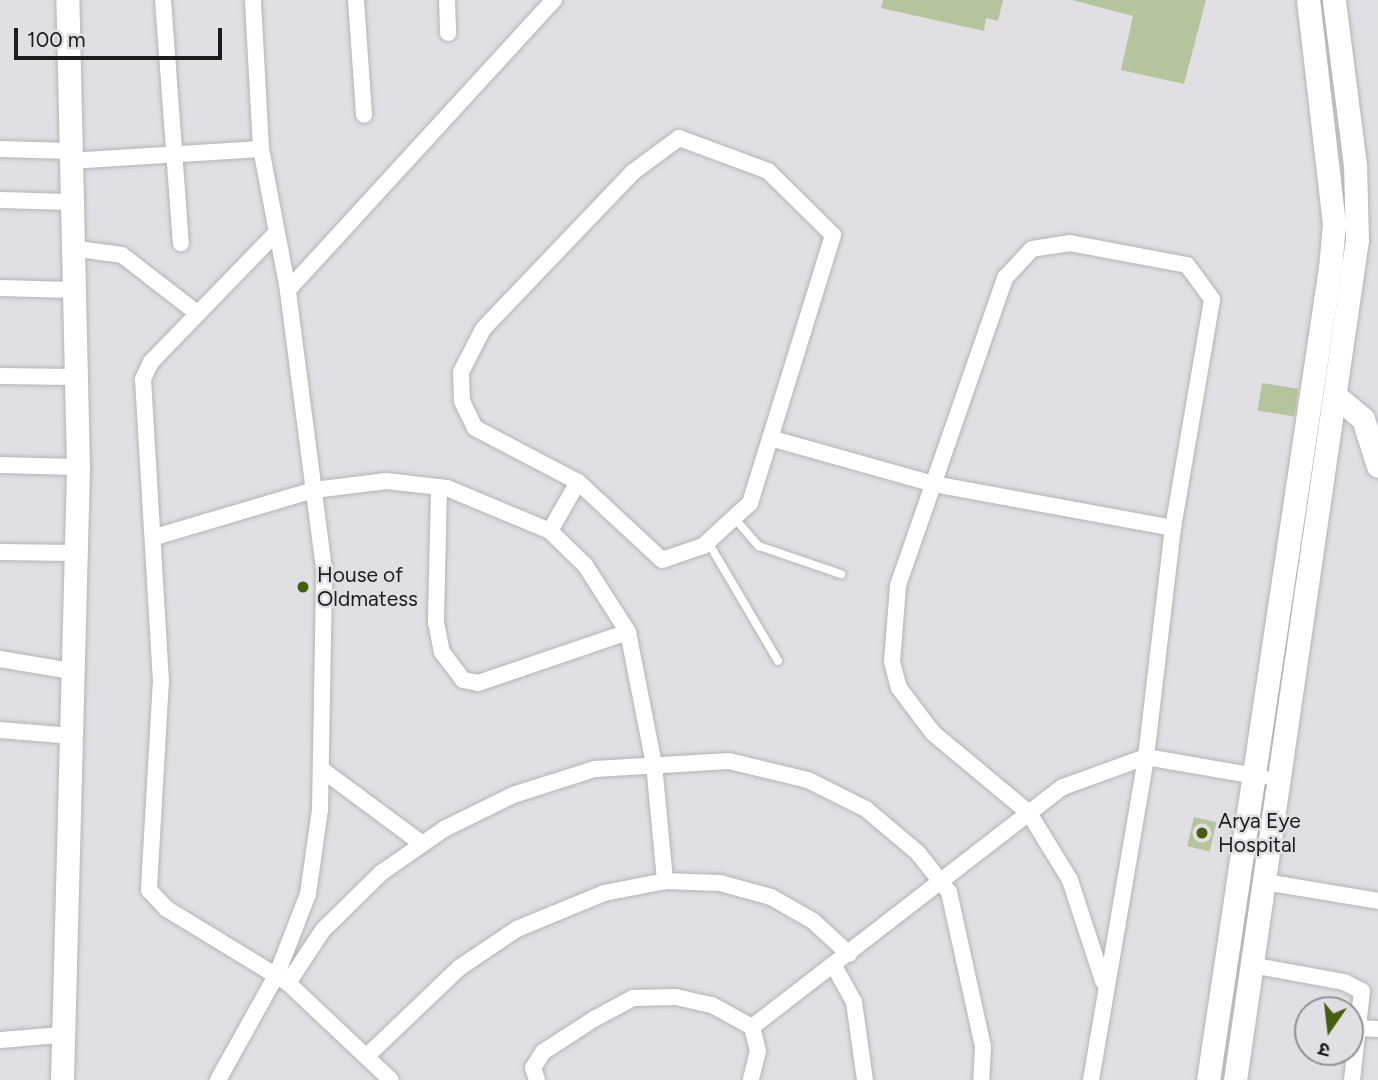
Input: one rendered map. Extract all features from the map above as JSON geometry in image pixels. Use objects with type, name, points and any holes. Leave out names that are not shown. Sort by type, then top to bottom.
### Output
[{"type":"street","points":[[62,1080],[59,1035],[73,736],[71,671],[78,467],[71,290],[67,0]]},
{"type":"street","points":[[163,0],[172,153],[181,243]]},
{"type":"street","points":[[253,0],[261,149],[275,234],[288,290],[324,569],[321,769],[309,894],[283,979]]},
{"type":"street","points":[[356,0],[364,115]]},
{"type":"street","points":[[447,0],[448,33]]},
{"type":"street","points":[[288,290],[554,0]]},
{"type":"street","points":[[1208,1080],[1255,776],[1334,224],[1308,0]]},
{"type":"street","points":[[1235,1080],[1337,397],[1357,240],[1355,165],[1334,0]]},
{"type":"street","points":[[679,138],[768,171],[833,235],[750,503],[736,520],[708,542],[679,559],[662,560],[578,482],[475,428],[462,401],[461,372],[483,329],[632,172],[679,138]]},
{"type":"street","points":[[0,149],[69,156],[261,149]]},
{"type":"street","points":[[0,200],[70,202]]},
{"type":"street","points":[[275,234],[151,362],[143,379],[155,537],[161,680],[149,890],[167,909],[283,979],[368,1055],[391,1080]]},
{"type":"street","points":[[1091,1080],[1103,981],[1146,757],[1173,528],[1212,299],[1187,265],[1151,255],[1070,243],[1032,249],[1005,278],[898,586],[890,628],[899,688],[933,733],[1029,813],[1070,880],[1103,981]]},
{"type":"street","points":[[71,248],[122,255],[197,313]]},
{"type":"street","points":[[0,288],[71,290]]},
{"type":"street","points":[[0,376],[75,377]]},
{"type":"street","points":[[1337,397],[1363,419],[1378,466]]},
{"type":"street","points":[[770,438],[934,484],[1173,528]]},
{"type":"street","points":[[0,465],[78,467]]},
{"type":"street","points":[[155,537],[314,491],[386,481],[439,487],[496,503],[550,531],[585,565],[628,632],[654,764],[665,881]]},
{"type":"street","points":[[550,531],[578,482]]},
{"type":"street","points":[[439,487],[436,622],[442,652],[463,680],[478,683],[628,632]]},
{"type":"street","points":[[0,552],[76,553]]},
{"type":"street","points":[[0,659],[71,671]]},
{"type":"street","points":[[0,730],[73,736]]},
{"type":"street","points":[[752,1027],[1063,787],[1146,757],[1278,780]]},
{"type":"street","points":[[218,1080],[283,979],[323,930],[421,843],[513,795],[595,769],[729,761],[808,780],[866,809],[941,882],[958,916],[971,977],[983,1047],[981,1080]]},
{"type":"street","points":[[321,769],[421,843]]},
{"type":"street","points":[[368,1055],[460,968],[517,929],[604,893],[665,881],[720,883],[771,897],[813,921],[849,954]]},
{"type":"street","points":[[1265,883],[1378,901]]},
{"type":"street","points":[[1251,965],[1354,986],[1362,991],[1362,996]]},
{"type":"street","points":[[834,966],[856,1012],[865,1080]]},
{"type":"street","points":[[537,1080],[533,1068],[543,1052],[633,998],[712,1005],[752,1027],[758,1051],[751,1080]]},
{"type":"street","points":[[0,1041],[59,1035]]},
{"type":"lane","points":[[736,520],[759,546],[841,573]]},
{"type":"lane","points":[[708,542],[778,661]]},
{"type":"building","points":[[883,0],[1003,0],[998,21],[986,18],[984,31],[881,8]]},
{"type":"building","points":[[1072,0],[1206,0],[1184,84],[1121,70],[1133,16]]},
{"type":"building","points":[[1262,383],[1299,389],[1294,416],[1258,411]]},
{"type":"building","points":[[1194,817],[1216,822],[1210,851],[1187,846]]},
{"type":"place","name":"House of Oldmatess","points":[[303,587]]},
{"type":"place","name":"Arya Eye Hospital","points":[[1202,833]]}]
